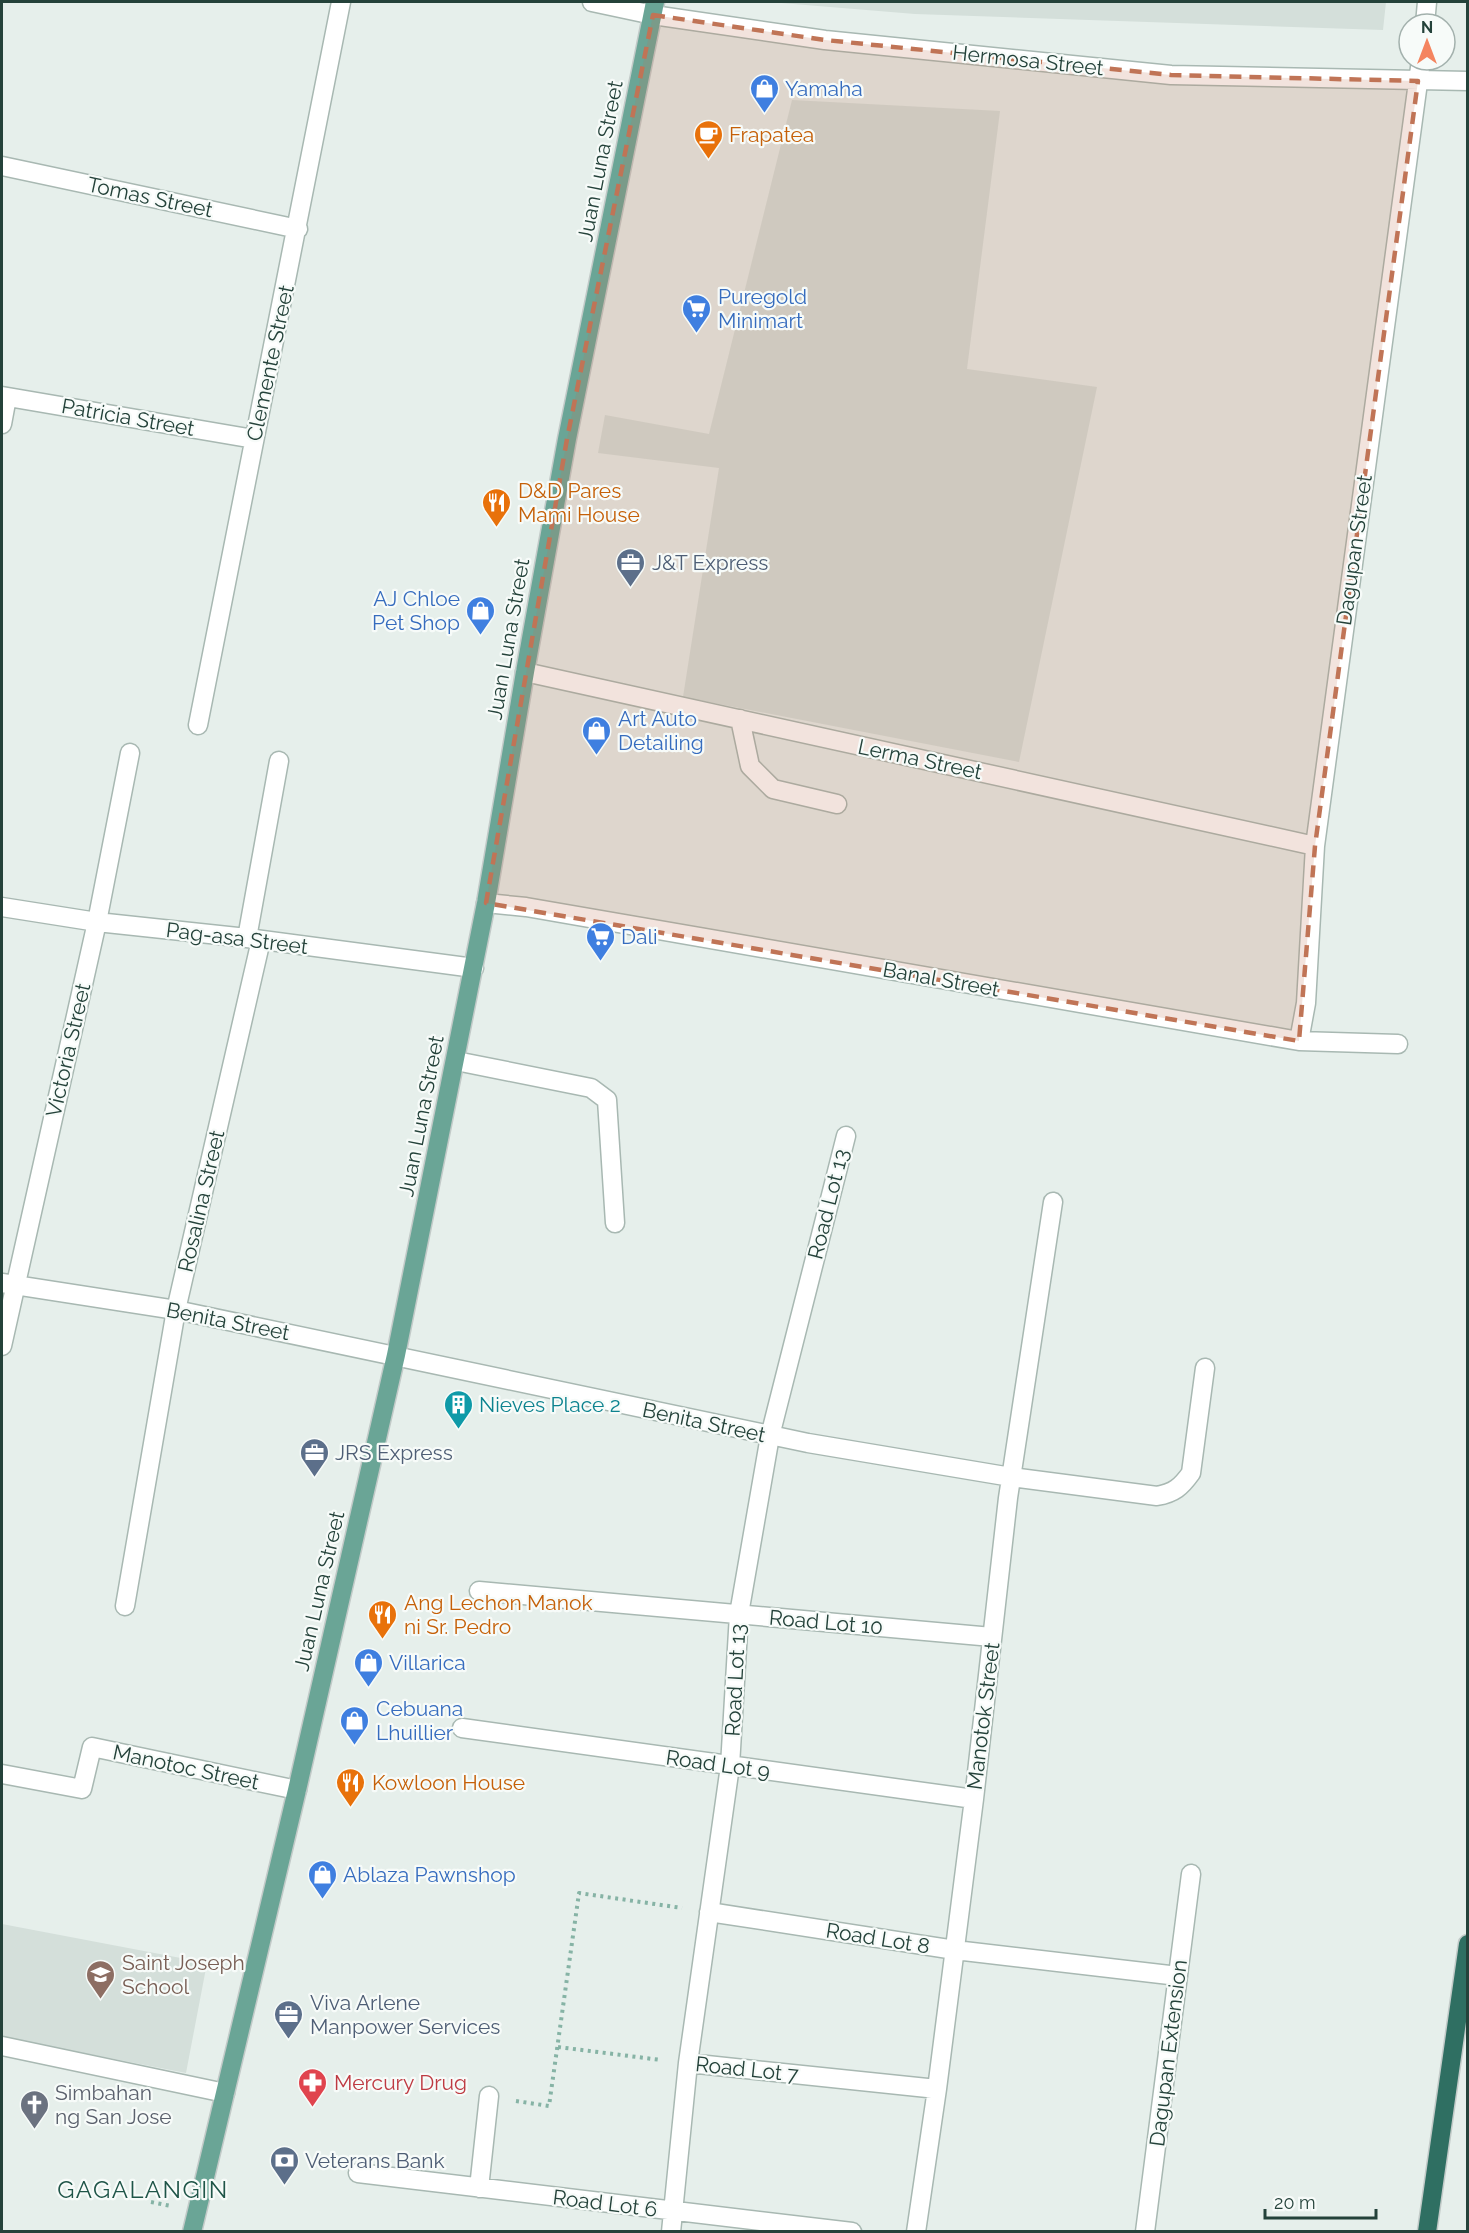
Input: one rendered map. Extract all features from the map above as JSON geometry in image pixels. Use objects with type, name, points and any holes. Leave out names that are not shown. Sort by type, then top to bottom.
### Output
[{"type":"highway","points":[[1427,2232],[1466,1952]]},
{"type":"main road","name":"Juan Luna Street","points":[[192,2232],[297,1790],[396,1355],[474,969],[567,439],[654,8]]},
{"type":"street","name":"Clemente Street","points":[[198,725],[342,2]]},
{"type":"street","name":"Hermosa Street","points":[[592,2],[654,8],[825,40],[1171,75],[1467,81]]},
{"type":"street","name":"Dagupan Street","points":[[1299,1041],[1306,1004],[1315,846],[1419,72]]},
{"type":"street","name":"Tomas Street","points":[[2,166],[298,229]]},
{"type":"street","name":"Patricia Street","points":[[4,396],[254,439]]},
{"type":"street","points":[[2,424],[4,396]]},
{"type":"street","name":"Lerma Street","points":[[525,672],[1315,846]]},
{"type":"street","points":[[740,719],[750,766],[773,789],[837,804]]},
{"type":"street","name":"Victoria Street","points":[[2,1346],[8,1284],[63,1072],[97,922],[130,753]]},
{"type":"street","name":"Rosalina Street","points":[[125,1606],[176,1310],[254,939],[279,761]]},
{"type":"street","name":"Banal Street","points":[[486,903],[538,909],[1299,1041],[1398,1044]]},
{"type":"street","name":"Pag-asa Street","points":[[2,907],[97,922],[254,939],[474,969]]},
{"type":"street","points":[[456,1061],[591,1088],[607,1100],[615,1223]]},
{"type":"street","name":"Road Lot 13","points":[[671,2232],[688,2063],[730,1766],[739,1614],[770,1436],[846,1136]]},
{"type":"street","name":"Manotok Street","points":[[916,2232],[938,2089],[1011,1478],[1053,1202]]},
{"type":"street","name":"Benita Street","points":[[8,1284],[176,1310],[770,1436],[1011,1478],[1157,1496],[1172,1493],[1184,1484],[1191,1473],[1205,1368]]},
{"type":"street","name":"Road Lot 10","points":[[480,1591],[992,1637]]},
{"type":"street","name":"Road Lot 9","points":[[462,1728],[974,1799]]},
{"type":"street","name":"Manotoc Street","points":[[2,1774],[82,1789],[92,1747],[297,1790]]},
{"type":"street","name":"Dagupan Extension","points":[[1145,2232],[1191,1874]]},
{"type":"street","name":"Road Lot 8","points":[[709,1912],[955,1950],[1178,1976]]},
{"type":"street","points":[[2,2046],[225,2092]]},
{"type":"street","name":"Road Lot 7","points":[[688,2063],[938,2089]]},
{"type":"street","points":[[479,2188],[489,2096]]},
{"type":"street","name":"Road Lot 6","points":[[358,2174],[852,2232]]},
{"type":"path","points":[[489,2096],[549,2106],[579,1893],[709,1912]]},
{"type":"path","name":"Road Lot 7","points":[[558,2047],[688,2063]]},
{"type":"highlighted area","points":[[653,15],[825,40],[1171,75],[1418,81],[1315,846],[1299,1041],[486,903],[567,439]]},
{"type":"shaded area","points":[[769,2],[1386,2],[1383,30],[915,14]]},
{"type":"shaded area","points":[[792,100],[1000,111],[967,369],[1097,387],[1019,762],[683,697],[719,468],[598,453],[605,415],[709,434]]},
{"type":"shaded area","name":"Saint Joseph School","points":[[2,1924],[207,1963],[186,2073],[2,2037]]},
{"type":"place","name":"Yamaha","points":[[764,114]]},
{"type":"place","name":"Frapatea","points":[[708,160]]},
{"type":"place","name":"Puregold Minimart","points":[[697,334]]},
{"type":"place","name":"D&D Pares Mami House","points":[[497,528]]},
{"type":"place","name":"J&T Express","points":[[631,588]]},
{"type":"place","name":"AJ Chloe Pet Shop","points":[[481,636]]},
{"type":"place","name":"Art Auto Detailing","points":[[597,756]]},
{"type":"place","name":"Dali","points":[[600,962]]},
{"type":"place","name":"Nieves Place 2","points":[[458,1430]]},
{"type":"place","name":"JRS Express","points":[[314,1478]]},
{"type":"place","name":"Ang Lechon Manok ni Sr. Pedro","points":[[383,1640]]},
{"type":"place","name":"Villarica","points":[[368,1688]]},
{"type":"place","name":"Cebuana Lhuillier","points":[[355,1746]]},
{"type":"place","name":"Kowloon House","points":[[351,1808]]},
{"type":"place","name":"Ablaza Pawnshop","points":[[322,1900]]},
{"type":"place","name":"Saint Joseph School","points":[[101,2000]]},
{"type":"place","name":"Viva Arlene Manpower Services","points":[[289,2040]]},
{"type":"place","name":"Mercury Drug","points":[[313,2108]]},
{"type":"place","name":"Simbahan ng San Jose","points":[[34,2130]]},
{"type":"place","name":"Veterans Bank","points":[[284,2186]]},
{"type":"district","name":"GAGALANGIN","points":[[143,2189]]}]
